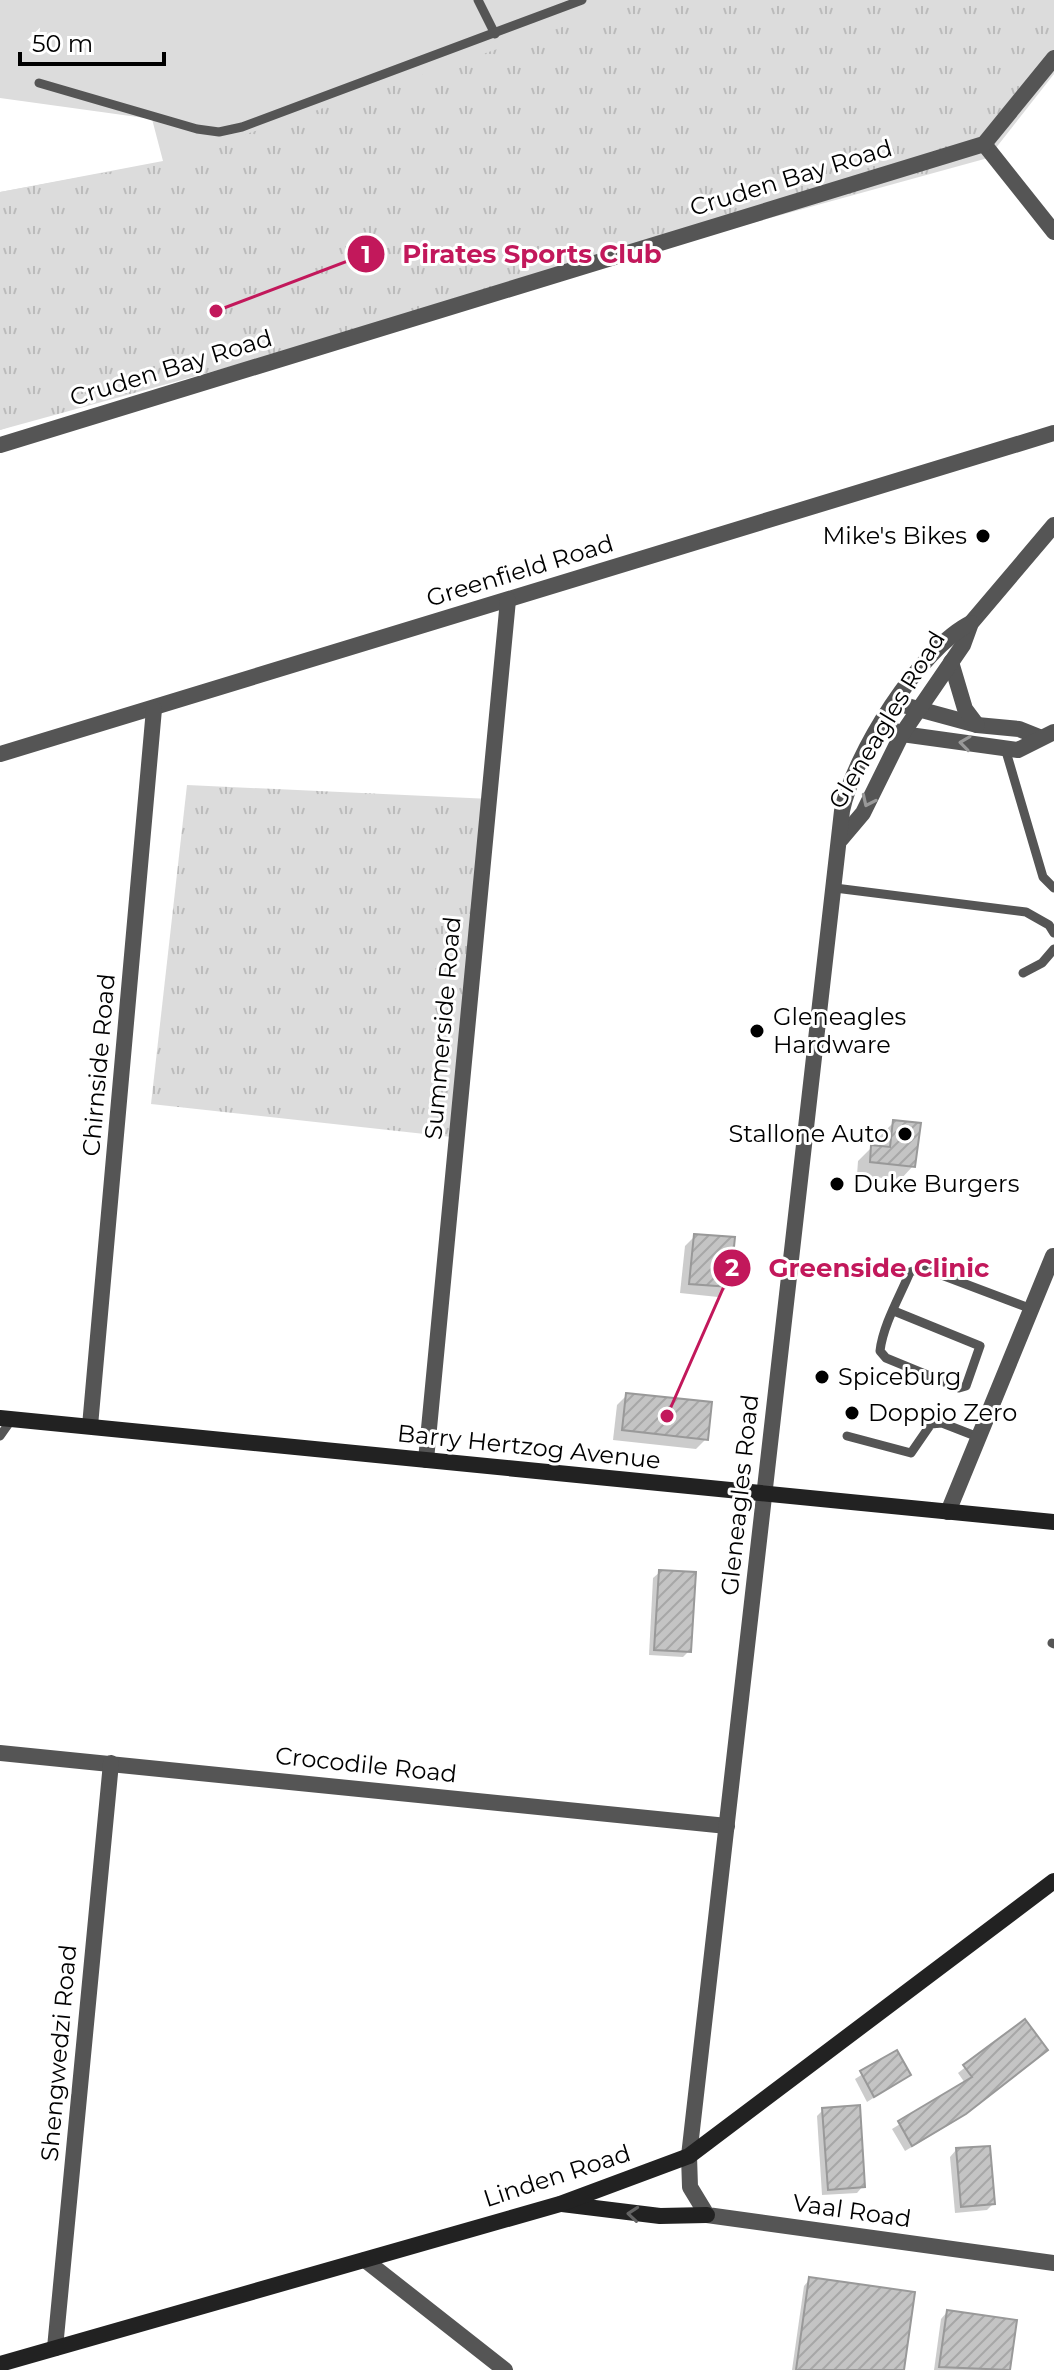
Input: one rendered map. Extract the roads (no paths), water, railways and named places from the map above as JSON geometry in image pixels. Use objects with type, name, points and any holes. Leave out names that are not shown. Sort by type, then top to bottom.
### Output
[{"type":"main road","name":"Barry Hertzog Avenue","points":[[6,1418],[1054,1522]]},
{"type":"main road","name":"Linden Road","points":[[0,2364],[560,2204],[689,2156],[1054,1881]]},
{"type":"main road","points":[[560,2204],[670,2217],[707,2215]]},
{"type":"street","points":[[1054,58],[984,144],[1054,232]]},
{"type":"street","name":"Cruden Bay Road","points":[[0,445],[984,144]]},
{"type":"street","name":"Greenfield Road","points":[[0,754],[1054,433]]},
{"type":"street","name":"Gleneagles Road","points":[[841,839],[863,813],[902,734],[951,662],[971,623],[1054,525]]},
{"type":"street","name":"Summerside Road","points":[[426,1460],[508,600]]},
{"type":"street","name":"Gleneagles Road","points":[[689,2156],[763,1494],[846,796],[896,703],[942,642],[971,623]]},
{"type":"street","points":[[951,662],[965,709],[977,725]]},
{"type":"street","points":[[896,703],[977,725],[1047,735]]},
{"type":"street","name":"Chirnside Road","points":[[90,1426],[154,709]]},
{"type":"street","points":[[882,725],[902,734],[1018,750],[1047,735]]},
{"type":"street","points":[[948,1512],[1029,1308],[1053,1256]]},
{"type":"street","name":"Crocodile Road","points":[[0,1753],[727,1826]]},
{"type":"street","name":"Shengwedzi Road","points":[[55,2348],[111,1763]]},
{"type":"street","points":[[689,2156],[690,2187],[707,2215]]},
{"type":"street","name":"Vaal Road","points":[[707,2215],[1054,2263]]},
{"type":"street","points":[[365,2260],[505,2370]]},
{"type":"lane","points":[[478,0],[495,34]]},
{"type":"lane","points":[[39,83],[197,129],[219,132],[242,127],[582,0]]},
{"type":"lane","points":[[1005,748],[1043,877],[1054,888]]},
{"type":"lane","points":[[835,888],[1026,912],[1049,925],[1054,933]]},
{"type":"lane","points":[[1023,973],[1042,963],[1054,949]]},
{"type":"lane","points":[[894,1311],[980,1346],[966,1386],[956,1388],[882,1355],[881,1344],[894,1311],[910,1272],[918,1267],[1029,1308]]},
{"type":"lane","points":[[0,1436],[6,1418]]},
{"type":"lane","points":[[847,1436],[905,1453],[915,1450],[931,1424],[942,1423],[978,1437]]},
{"type":"place","name":"Pirates Sports Club","points":[[216,311]]},
{"type":"place","name":"Mike's Bikes","points":[[983,536]]},
{"type":"place","name":"Gleneagles Hardware","points":[[757,1031]]},
{"type":"place","name":"Stallone Auto","points":[[905,1134]]},
{"type":"place","name":"Duke Burgers","points":[[837,1184]]},
{"type":"place","name":"Spiceburg","points":[[822,1377]]},
{"type":"place","name":"Doppio Zero","points":[[852,1413]]},
{"type":"place","name":"Greenside Clinic","points":[[667,1416]]}]
